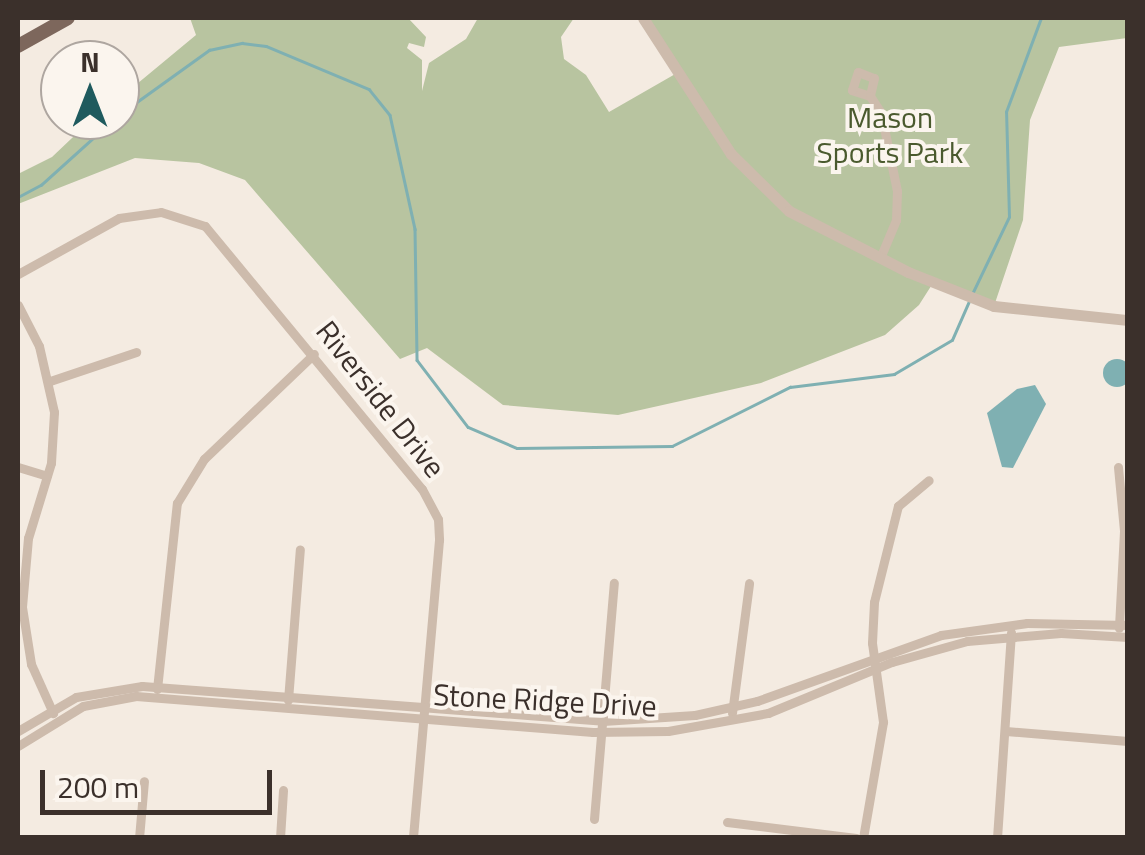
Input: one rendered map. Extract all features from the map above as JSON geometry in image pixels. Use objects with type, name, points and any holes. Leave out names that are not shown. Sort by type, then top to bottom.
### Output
[{"type":"main road","points":[[18,46],[68,18]]},
{"type":"street","points":[[643,18],[758,185],[808,222],[880,258],[994,306],[1128,320]]},
{"type":"street","points":[[870,96],[888,137],[897,191],[896,220],[880,258]]},
{"type":"street","name":"Riverside Drive","points":[[18,274],[120,218],[183,216],[222,239],[387,453],[422,489],[438,519],[414,838]]},
{"type":"street","points":[[18,305],[50,381],[54,439],[28,538],[20,586],[24,637],[57,719]]},
{"type":"street","points":[[50,381],[136,352]]},
{"type":"street","points":[[156,691],[177,503],[204,460],[314,354]]},
{"type":"street","points":[[18,467],[47,476]]},
{"type":"street","points":[[1118,467],[1124,532],[1123,630]]},
{"type":"street","points":[[727,822],[859,838],[882,722],[870,622],[890,526],[907,494],[928,480]]},
{"type":"street","points":[[288,708],[300,549]]},
{"type":"street","points":[[594,819],[614,583]]},
{"type":"street","points":[[734,720],[731,707],[750,583]]},
{"type":"street","points":[[997,838],[1010,630]]},
{"type":"street","name":"Stone Ridge Drive","points":[[602,727],[731,707],[876,663],[1010,630],[1123,630]]},
{"type":"street","name":"Stone Ridge Drive","points":[[18,746],[57,719],[107,700],[156,691],[288,708],[425,713],[668,732],[734,720],[876,663]]},
{"type":"street","name":"Stone Ridge Drive","points":[[18,730],[50,709],[109,688],[288,695],[425,713]]},
{"type":"street","points":[[1006,731],[1128,740]]},
{"type":"street","points":[[139,838],[144,781]]},
{"type":"street","points":[[280,838],[283,790]]},
{"type":"green space","name":"Mason Sports Park","points":[[190,18],[408,18],[426,37],[424,47],[409,43],[407,48],[422,60],[422,91],[429,63],[466,39],[478,18],[574,18],[561,37],[564,59],[586,75],[609,112],[677,73],[643,18],[1127,18],[1127,38],[1059,47],[1030,120],[1023,220],[994,306],[933,283],[919,305],[885,335],[761,383],[618,415],[503,405],[427,348],[400,359],[245,180],[199,163],[135,158],[18,204],[18,174],[52,157],[70,140],[140,140],[140,81],[196,35]]},
{"type":"water","points":[[1117,359],[1127,363],[1131,373],[1127,383],[1117,387],[1107,383],[1103,373],[1107,363]]},
{"type":"water","points":[[1035,385],[1046,404],[1013,468],[1002,467],[987,413],[1017,389]]},
{"type":"waterway","points":[[973,292],[1009,217],[1006,112],[1041,18]]},
{"type":"waterway","points":[[140,100],[209,50],[242,43],[266,46],[369,89],[390,115],[415,229],[417,360],[468,427],[517,448],[672,446],[790,387],[894,374],[952,340],[970,299]]},
{"type":"waterway","points":[[18,197],[41,185],[91,140]]}]
